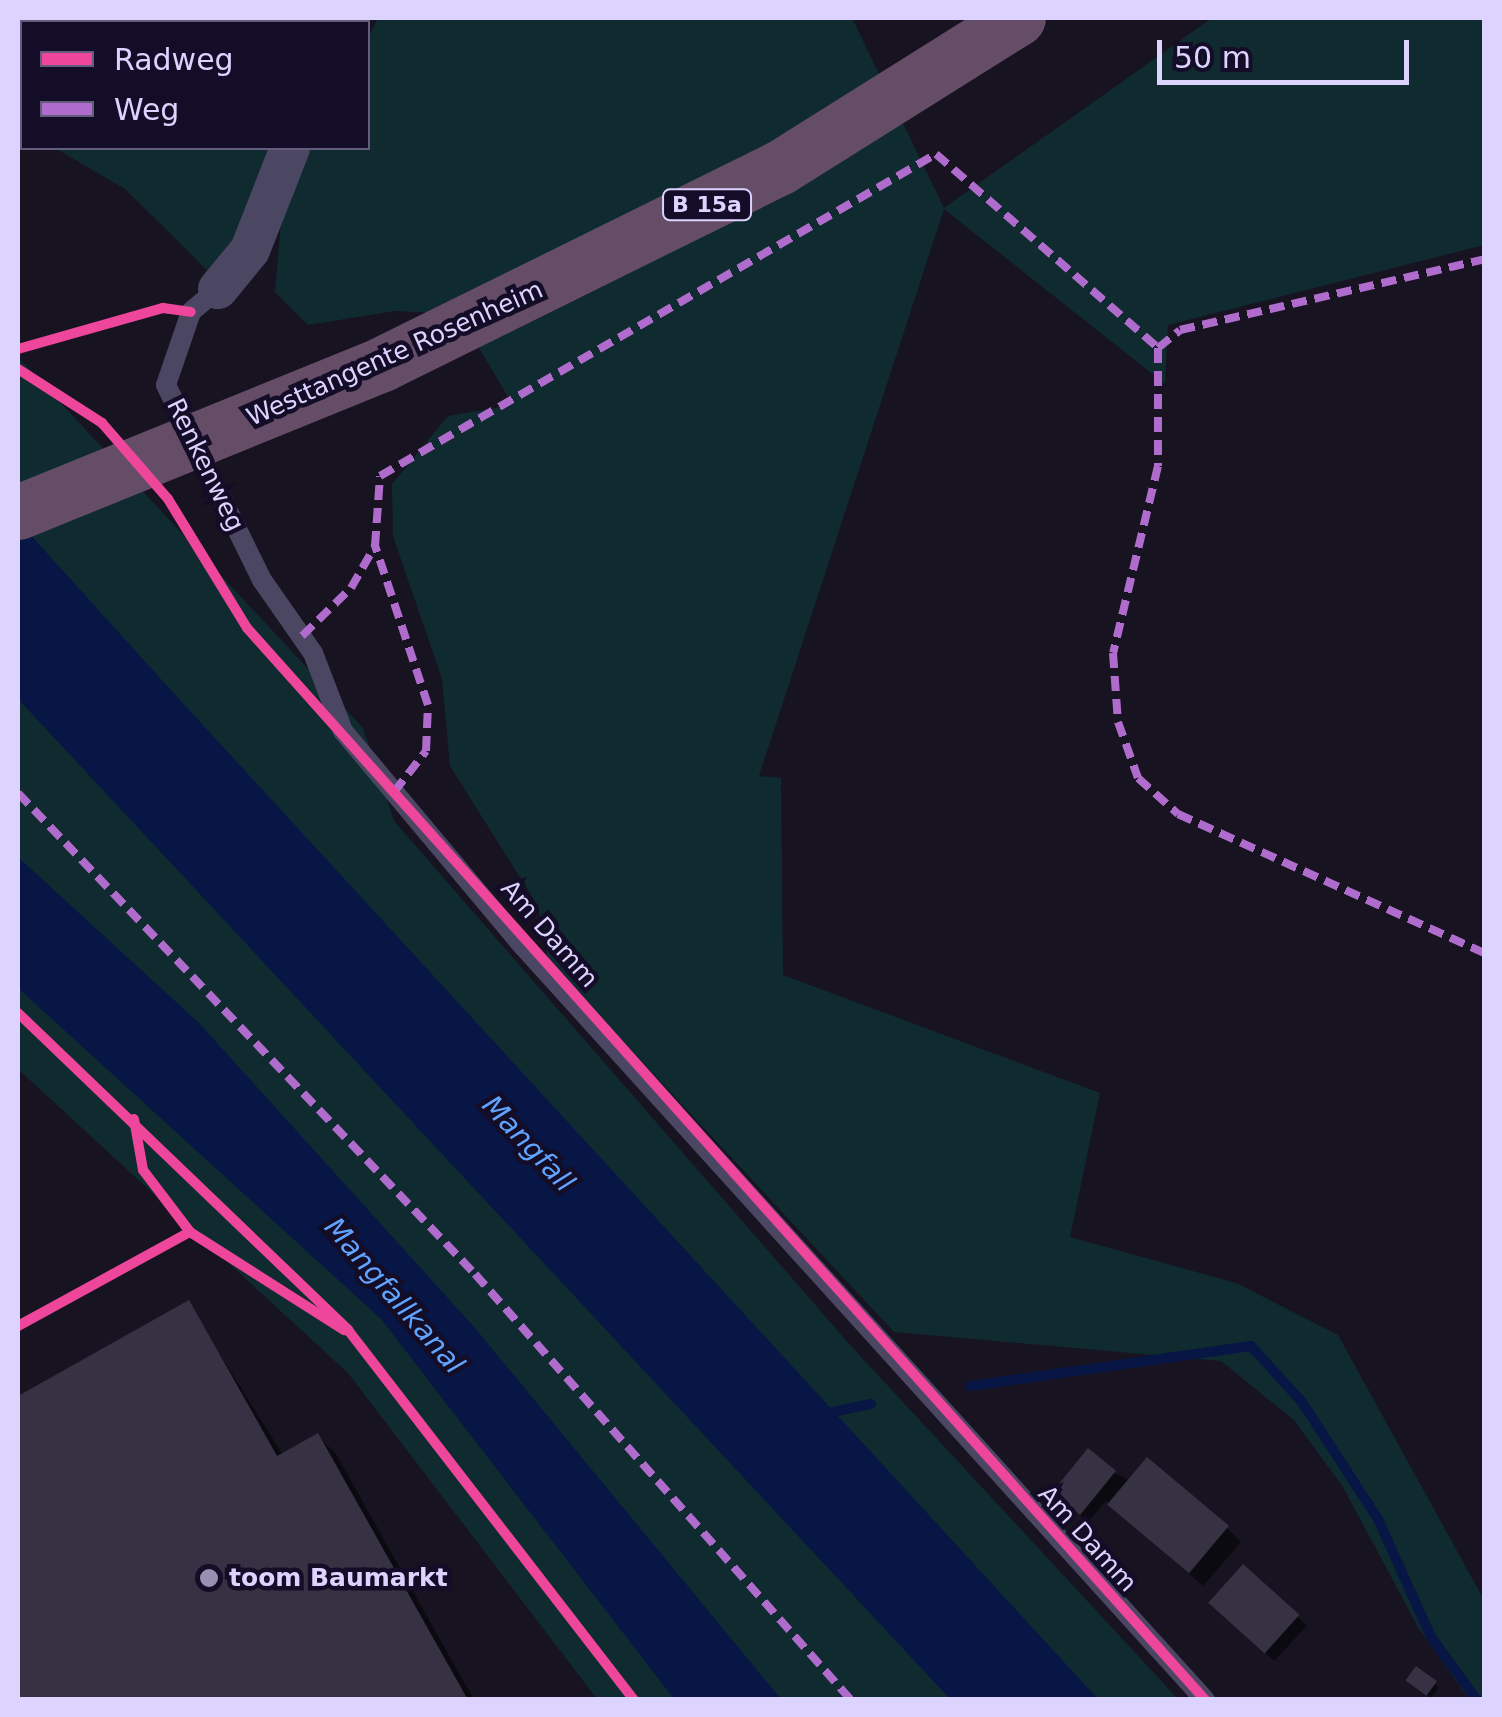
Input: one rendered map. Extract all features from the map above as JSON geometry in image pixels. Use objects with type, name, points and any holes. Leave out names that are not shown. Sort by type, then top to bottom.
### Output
[{"type":"highway","name":"Westtangente Rosenheim","points":[[18,512],[382,364],[779,168],[1018,18]]},
{"type":"street","name":"Renkenweg","points":[[218,290],[250,250],[289,150]]},
{"type":"lane","name":"Renkenweg","points":[[218,290],[191,312],[166,385],[262,580],[313,653],[343,731]]},
{"type":"lane","name":"Am Damm","points":[[343,731],[524,946],[1205,1700]]},
{"type":"green space","points":[[378,18],[852,18],[944,208],[1212,18],[1484,18],[1484,245],[1168,325],[1165,384],[944,209],[759,776],[781,778],[783,975],[1100,1093],[1070,1237],[1236,1283],[1338,1335],[1484,1600],[1484,1699],[1469,1699],[1419,1629],[1343,1487],[1294,1420],[1221,1361],[894,1332],[548,961],[538,906],[450,766],[442,679],[393,536],[392,484],[448,416],[513,405],[459,314],[395,311],[308,325],[275,292],[281,221],[310,150],[370,150],[370,34]]},
{"type":"green space","points":[[58,150],[269,150],[218,281],[125,189]]},
{"type":"green space","points":[[18,357],[363,728],[394,821],[851,1346],[1178,1699],[597,1699],[348,1373],[18,1069]]},
{"type":"water","name":"Mangfall","points":[[18,521],[1098,1699],[950,1699],[18,699]]},
{"type":"water","name":"Mangfallkanal","points":[[18,857],[199,1023],[475,1328],[781,1699],[674,1699],[381,1319],[18,988]]},
{"type":"building","points":[[232,18],[297,19],[275,20]]},
{"type":"building","name":"toom Baumarkt","points":[[189,1300],[277,1456],[318,1433],[468,1700],[18,1700],[18,1396]]},
{"type":"building","points":[[1088,1448],[1116,1471],[1080,1515],[1052,1492]]},
{"type":"building","points":[[1147,1457],[1229,1526],[1189,1573],[1107,1504]]},
{"type":"building","points":[[1243,1564],[1299,1615],[1265,1653],[1208,1603]]},
{"type":"building","points":[[1416,1666],[1437,1681],[1426,1696],[1405,1681]]},
{"type":"waterway","points":[[970,1386],[1251,1346],[1302,1402],[1378,1519],[1431,1637],[1477,1700]]},
{"type":"waterway","points":[[823,1414],[871,1404]]},
{"type":"marked path","points":[[394,792],[426,751],[428,705],[375,546],[380,476],[936,154],[1158,348],[1158,466],[1113,653],[1118,722],[1138,778],[1178,814],[1484,953]]},
{"type":"marked path","points":[[1158,348],[1180,330],[1484,259]]},
{"type":"marked path","points":[[302,636],[351,588],[375,546]]},
{"type":"marked path","points":[[18,793],[475,1274],[851,1700]]},
{"type":"cycle path","points":[[18,349],[163,308],[191,312]]},
{"type":"cycle path","points":[[18,369],[102,423],[168,499],[247,628],[1205,1700]]},
{"type":"cycle path","points":[[18,1013],[348,1330],[634,1700]]},
{"type":"cycle path","points":[[134,1119],[143,1170],[190,1232],[344,1330]]},
{"type":"cycle path","points":[[18,1326],[190,1232]]},
{"type":"place","name":"toom Baumarkt","points":[[209,1578]]}]
